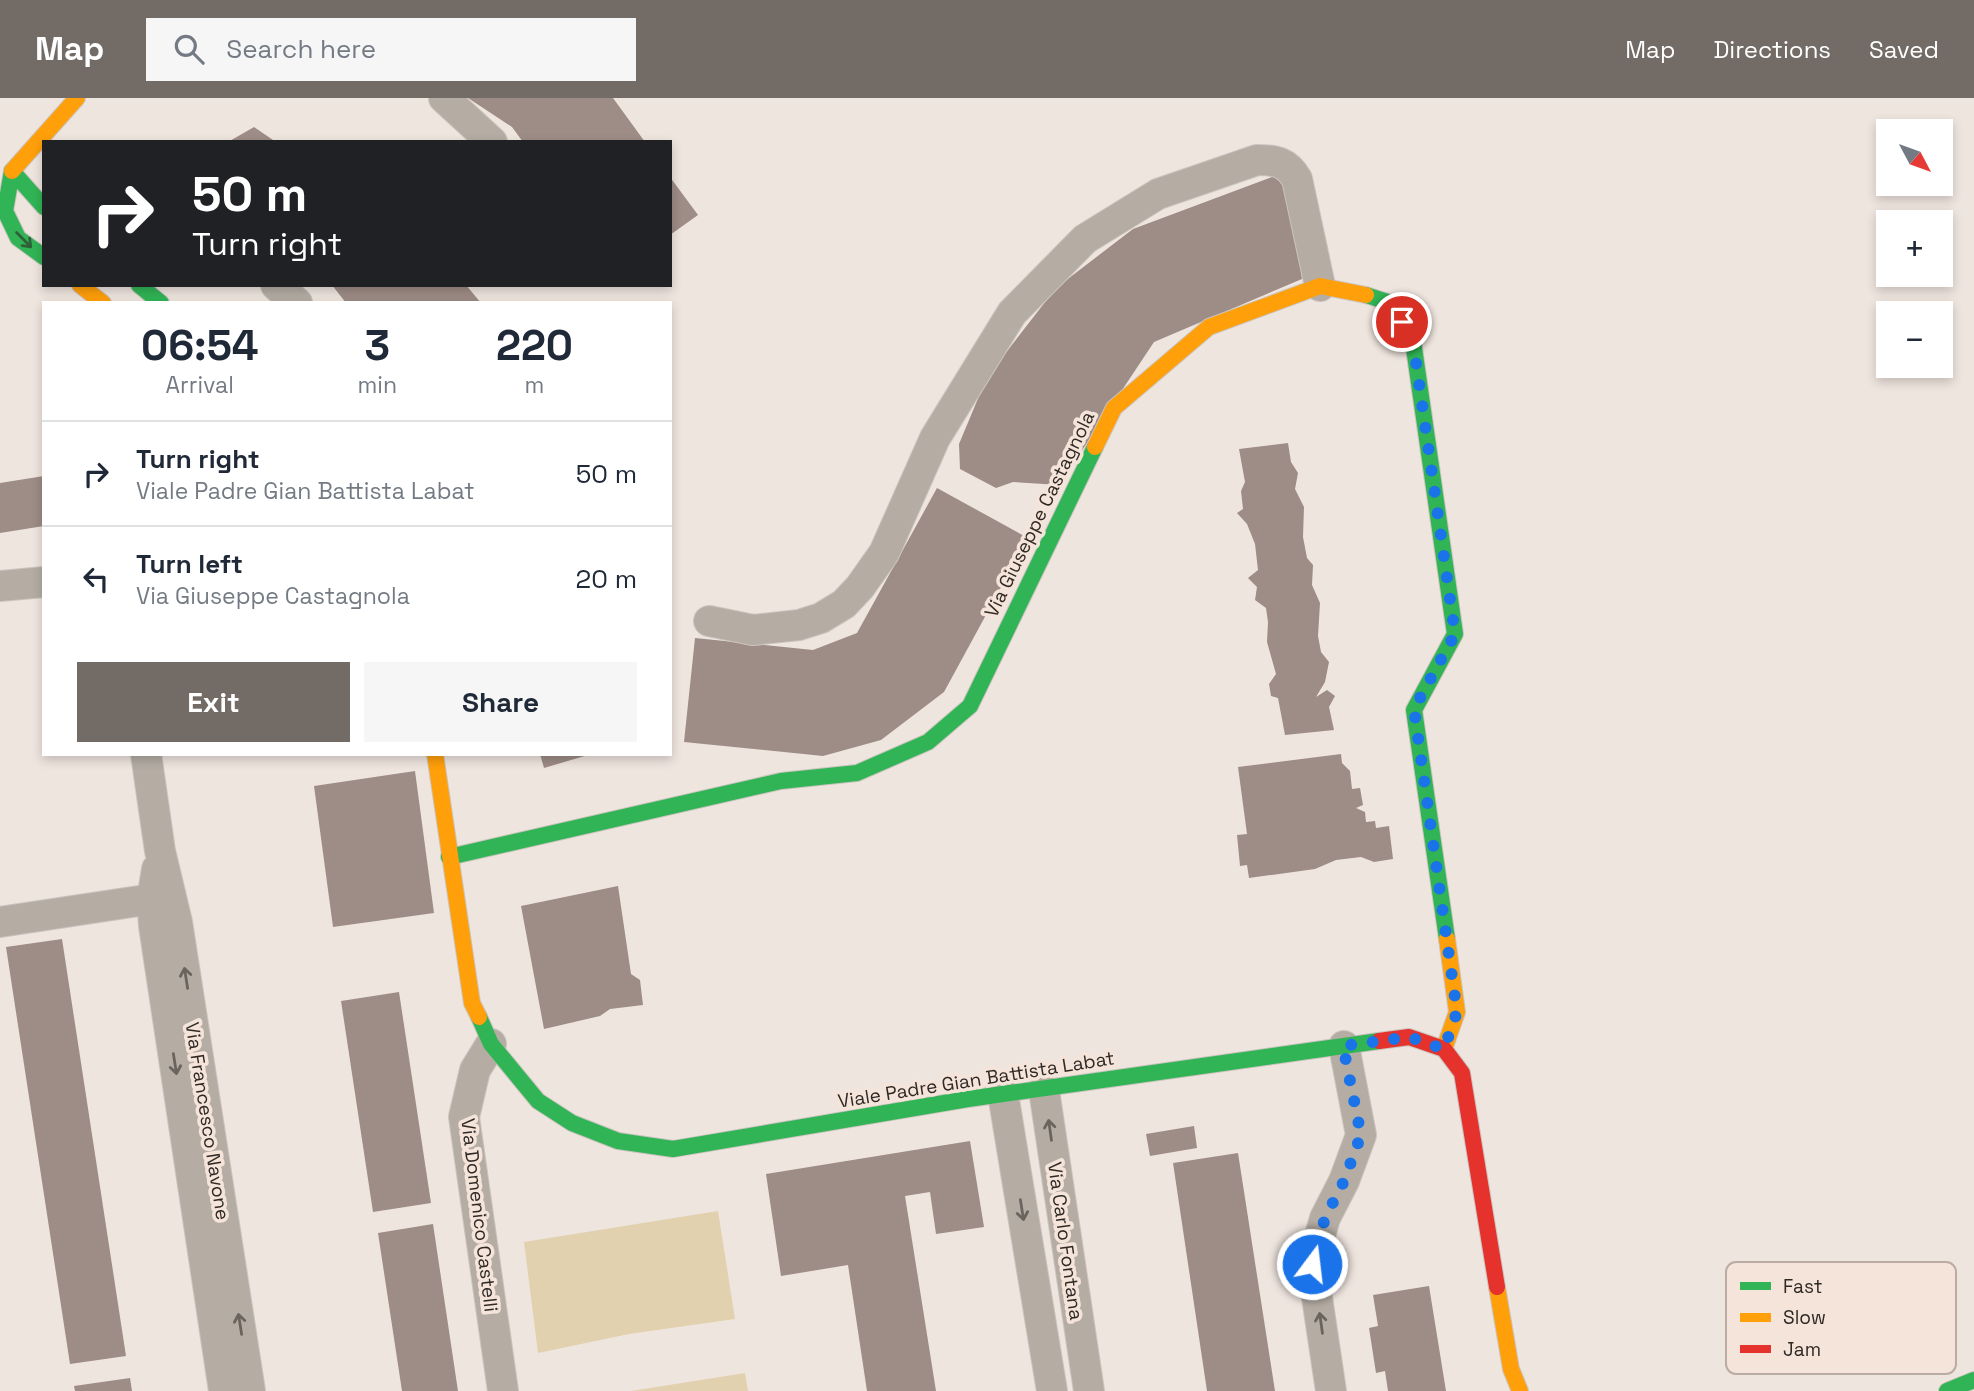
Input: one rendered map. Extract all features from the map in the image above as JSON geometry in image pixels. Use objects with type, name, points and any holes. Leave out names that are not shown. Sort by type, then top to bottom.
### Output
[{"type":"street","points":[[58,135],[77,98]]},
{"type":"street","points":[[444,98],[490,140]]},
{"type":"street","points":[[42,148],[12,171],[2,205],[18,238],[42,256]]},
{"type":"street","points":[[709,621],[753,630],[799,625],[821,618],[844,604],[884,553],[935,438],[1012,313],[1084,239],[1158,194],[1257,160],[1275,160],[1290,167],[1297,179],[1321,286]]},
{"type":"street","points":[[12,171],[42,205]]},
{"type":"street","name":"Via Giuseppe Castagnola","points":[[450,857],[782,781],[857,773],[928,742],[970,706],[1114,408],[1209,327],[1321,286],[1357,292],[1391,303],[1413,341],[1455,634],[1414,709],[1457,1012],[1444,1049]]},
{"type":"street","points":[[83,287],[100,301]]},
{"type":"street","points":[[141,287],[159,301]]},
{"type":"street","points":[[278,287],[295,301]]},
{"type":"street","points":[[0,586],[42,582]]},
{"type":"street","name":"Via Francesco Navone","points":[[146,756],[160,851],[177,922],[250,1391]]},
{"type":"street","name":"Viale Padre Gian Battista Labat","points":[[435,756],[472,1003],[491,1044],[538,1101],[572,1124],[618,1141],[673,1149],[1003,1094],[1409,1037],[1444,1049]]},
{"type":"street","name":"Via Francesco Navone","points":[[160,851],[152,899],[224,1391]]},
{"type":"street","points":[[0,922],[152,899]]},
{"type":"street","name":"Via Domenico Castelli","points":[[491,1044],[475,1070],[464,1117],[503,1391]]},
{"type":"street","points":[[1331,1391],[1312,1264],[1325,1218],[1344,1181],[1361,1135],[1343,1046]]},
{"type":"street","points":[[1444,1049],[1462,1073],[1511,1369],[1520,1391]]},
{"type":"street","name":"Via Carlo Fontana","points":[[1044,1090],[1089,1391]]},
{"type":"street","name":"Via Carlo Fontana","points":[[1003,1094],[1052,1391]]},
{"type":"street","points":[[1947,1391],[1974,1380]]},
{"type":"shaded area","points":[[718,1211],[735,1319],[629,1334],[538,1353],[524,1242]]},
{"type":"shaded area","points":[[745,1373],[748,1391],[631,1391]]},
{"type":"building","points":[[468,98],[613,98],[644,140],[522,140],[512,127]]},
{"type":"building","points":[[254,127],[273,140],[231,140]]},
{"type":"building","points":[[1291,170],[1302,279],[1154,342],[1059,485],[1013,482],[996,488],[960,469],[959,444],[987,377],[1056,288],[1133,229]]},
{"type":"building","points":[[672,180],[698,215],[672,234]]},
{"type":"building","points":[[334,287],[468,287],[479,301],[344,301]]},
{"type":"building","points":[[1288,443],[1291,462],[1298,473],[1295,489],[1304,507],[1303,537],[1307,558],[1313,565],[1312,585],[1320,603],[1318,636],[1321,652],[1329,662],[1325,682],[1316,697],[1327,690],[1335,696],[1329,707],[1334,730],[1285,735],[1278,698],[1271,696],[1269,684],[1276,674],[1267,642],[1266,608],[1255,600],[1257,587],[1248,578],[1258,570],[1255,544],[1247,524],[1237,513],[1243,509],[1241,491],[1245,482],[1239,449]]},
{"type":"building","points":[[42,476],[42,526],[0,533],[0,483]]},
{"type":"building","points":[[937,488],[1028,538],[944,692],[881,740],[823,756],[684,742],[695,638],[813,650],[857,633]]},
{"type":"building","points":[[1341,754],[1342,763],[1350,771],[1352,789],[1360,788],[1363,805],[1356,808],[1365,812],[1366,822],[1375,821],[1376,828],[1389,826],[1393,859],[1374,862],[1361,857],[1336,860],[1315,869],[1249,878],[1247,865],[1240,866],[1237,835],[1247,834],[1238,767]]},
{"type":"building","points":[[541,756],[585,756],[544,768]]},
{"type":"building","points":[[415,771],[434,913],[333,927],[314,786]]},
{"type":"building","points":[[618,886],[631,974],[640,980],[643,1005],[610,1009],[600,1016],[544,1029],[521,906]]},
{"type":"building","points":[[62,939],[126,1356],[70,1364],[6,947]]},
{"type":"building","points":[[399,992],[431,1203],[373,1212],[341,1001]]},
{"type":"building","points":[[1194,1126],[1197,1148],[1150,1156],[1146,1134]]},
{"type":"building","points":[[970,1141],[984,1227],[936,1234],[930,1192],[905,1196],[936,1391],[867,1391],[848,1265],[781,1276],[766,1174]]},
{"type":"building","points":[[1238,1153],[1275,1391],[1207,1391],[1173,1163]]},
{"type":"building","points":[[433,1224],[458,1391],[402,1391],[378,1233]]},
{"type":"building","points":[[1429,1286],[1446,1391],[1388,1391],[1385,1371],[1376,1373],[1369,1328],[1378,1326],[1373,1295]]},
{"type":"building","points":[[130,1378],[132,1391],[75,1391],[74,1386]]},
{"type":"traffic: fast","points":[[12,171],[5,211],[18,238],[42,256]]},
{"type":"traffic: fast","points":[[12,171],[42,205]]},
{"type":"traffic: fast","points":[[141,287],[159,301]]},
{"type":"traffic: fast","points":[[1366,295],[1391,303],[1413,341],[1455,634],[1414,710],[1447,939]]},
{"type":"traffic: fast","points":[[449,857],[781,781],[857,773],[928,742],[970,706],[1095,447]]},
{"type":"traffic: fast","points":[[479,1017],[491,1044],[538,1101],[572,1123],[618,1141],[673,1149],[968,1099],[1379,1041]]},
{"type":"traffic: fast","points":[[1947,1391],[1974,1380]]},
{"type":"traffic: slow","points":[[12,171],[77,98]]},
{"type":"traffic: slow","points":[[1095,447],[1114,408],[1209,327],[1320,286],[1366,295]]},
{"type":"traffic: slow","points":[[83,287],[100,301]]},
{"type":"traffic: slow","points":[[435,756],[472,1003],[479,1017]]},
{"type":"traffic: slow","points":[[1444,1049],[1457,1012],[1447,939]]},
{"type":"traffic: slow","points":[[1497,1287],[1511,1369],[1520,1391]]},
{"type":"traffic: jam","points":[[1379,1041],[1409,1037],[1444,1049],[1462,1073],[1497,1287]]},
{"type":"route","points":[[1312,1264],[1325,1218],[1344,1181],[1361,1135],[1343,1046],[1409,1037],[1444,1049],[1457,1012],[1414,709],[1455,634],[1413,341],[1402,322]]}]
